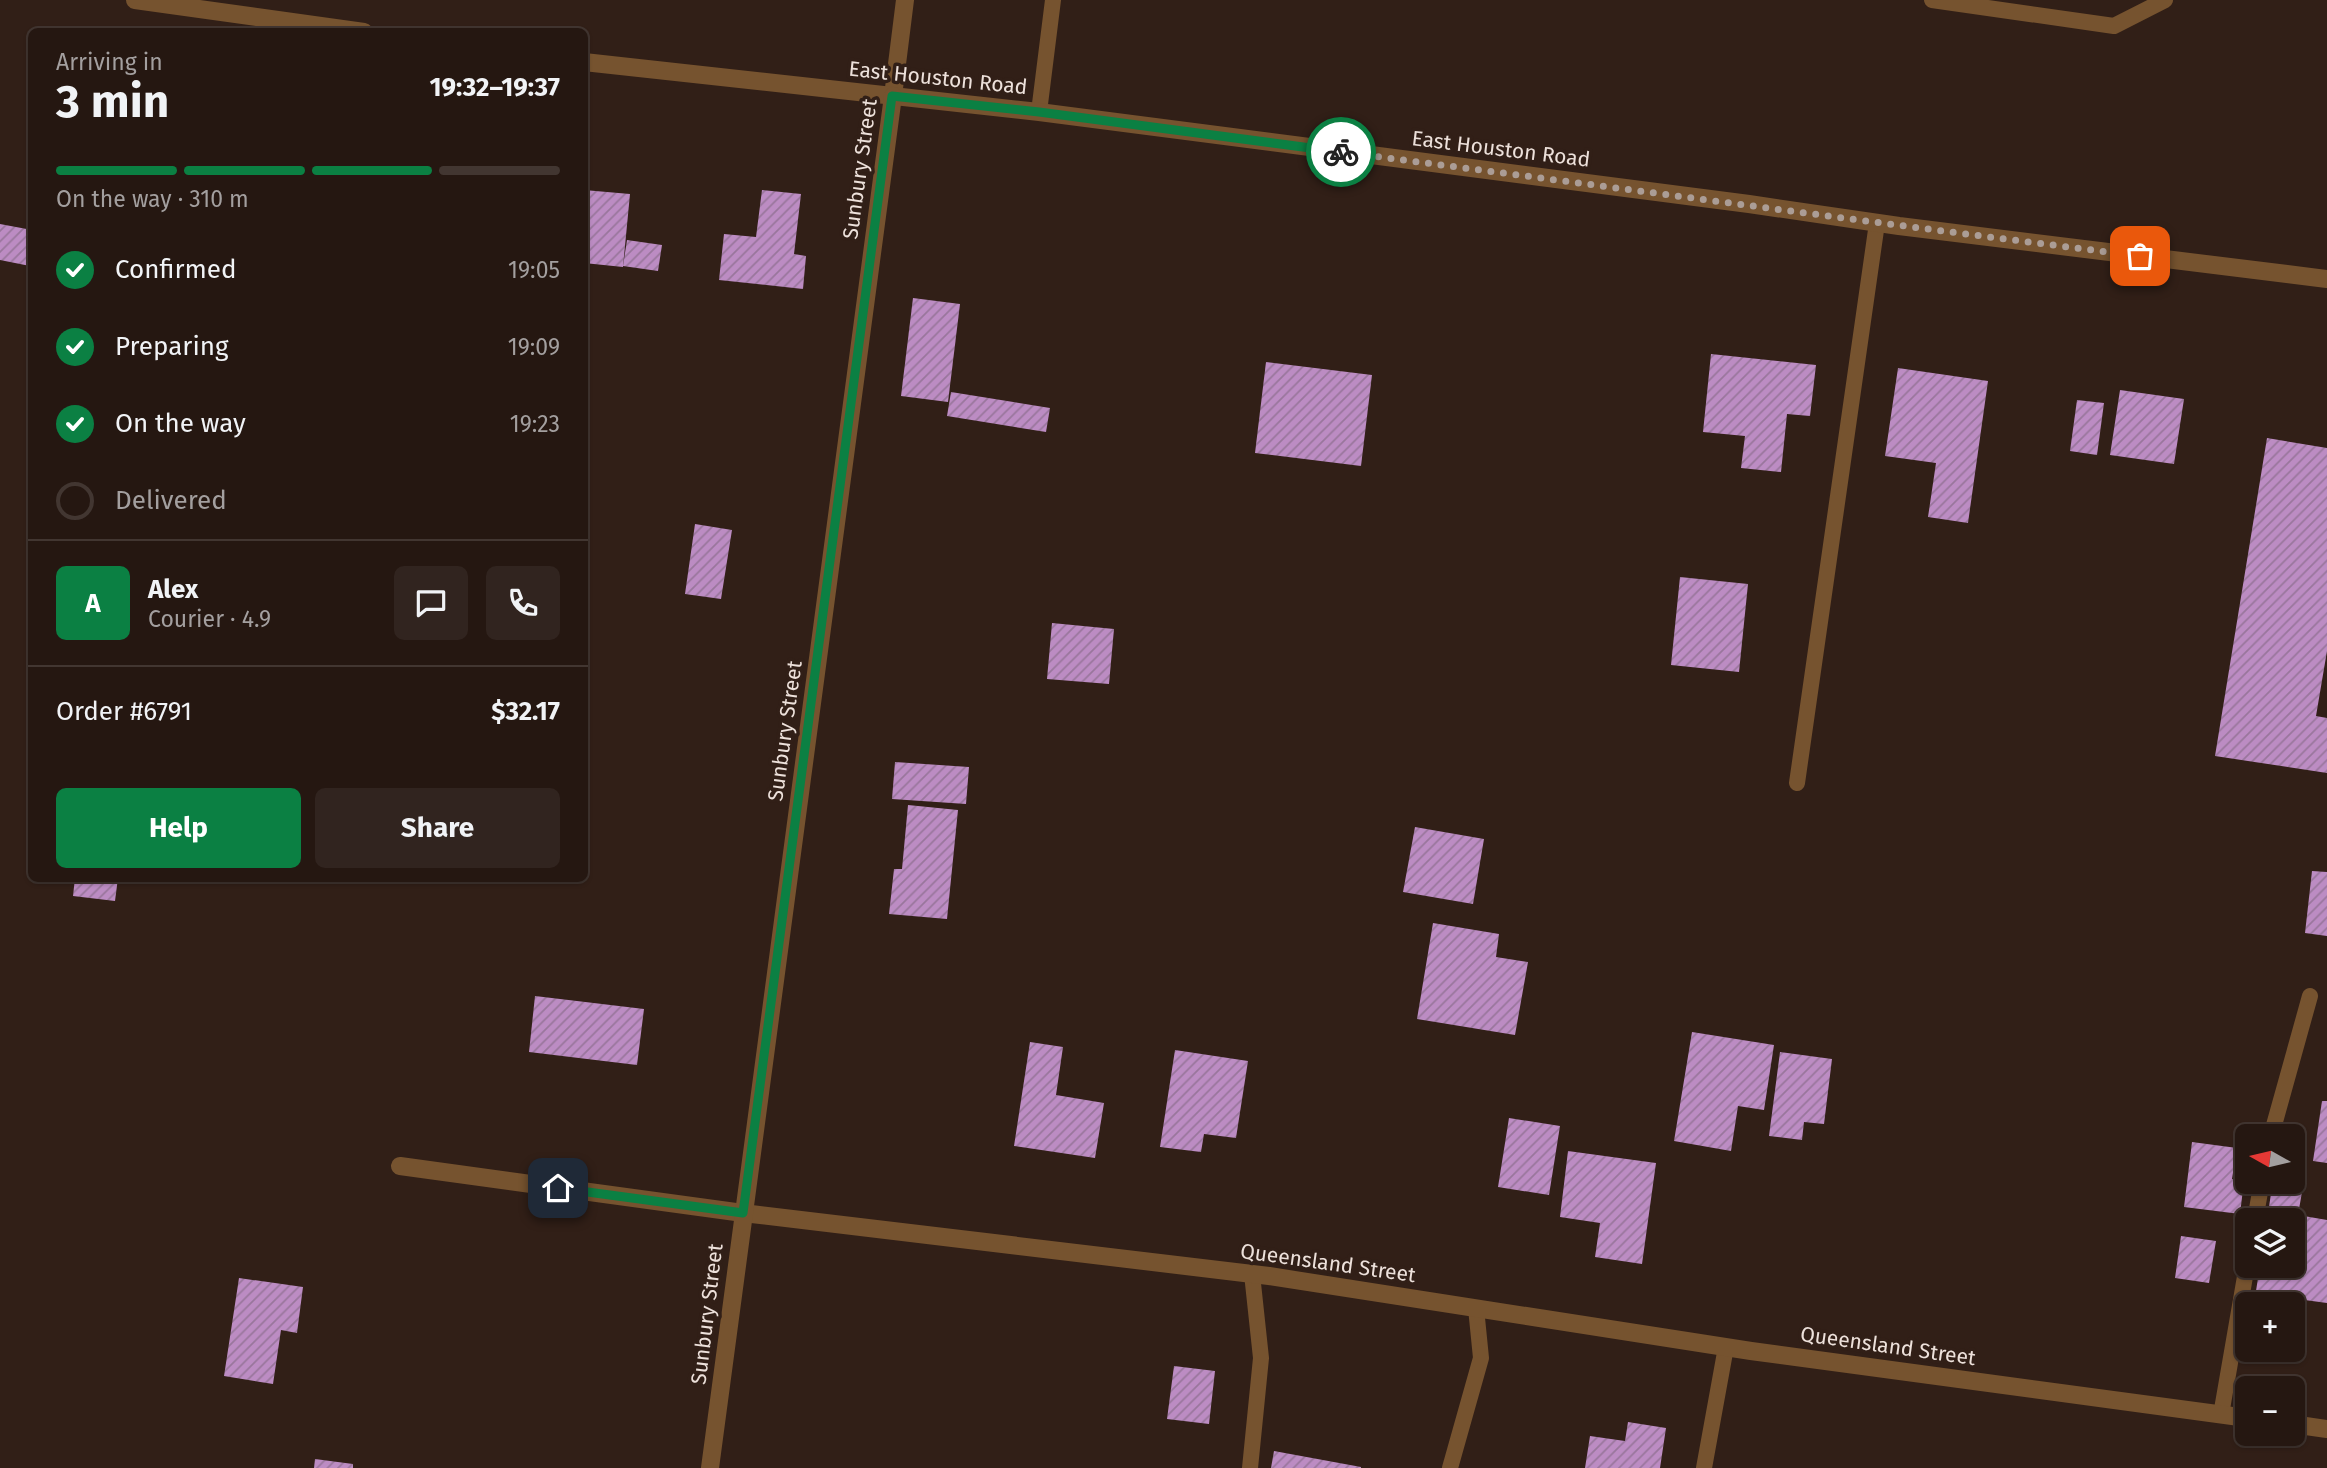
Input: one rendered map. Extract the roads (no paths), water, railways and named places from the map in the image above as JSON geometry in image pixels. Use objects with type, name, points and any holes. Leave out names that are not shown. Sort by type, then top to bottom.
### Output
[{"type":"street","points":[[135,0],[335,28]]},
{"type":"street","name":"Sunbury Street","points":[[710,1468],[905,0]]},
{"type":"street","name":"East Houston Road","points":[[588,62],[1039,112],[1877,223],[2327,279]]},
{"type":"street","name":"Queensland Street","points":[[400,1166],[743,1213],[1252,1274],[1726,1347],[2235,1417]]},
{"type":"street","points":[[2305,1426],[2327,1429]]},
{"type":"lane","points":[[1039,112],[1053,0]]},
{"type":"lane","points":[[1932,0],[2114,26],[2165,0]]},
{"type":"lane","points":[[1797,783],[1877,223]]},
{"type":"lane","points":[[2274,1124],[2310,996]]},
{"type":"lane","points":[[1250,1468],[1261,1358],[1252,1274]]},
{"type":"lane","points":[[2221,1415],[2245,1278]]},
{"type":"lane","points":[[1450,1468],[1481,1358],[1476,1308]]},
{"type":"lane","points":[[1704,1468],[1726,1347]]}]
